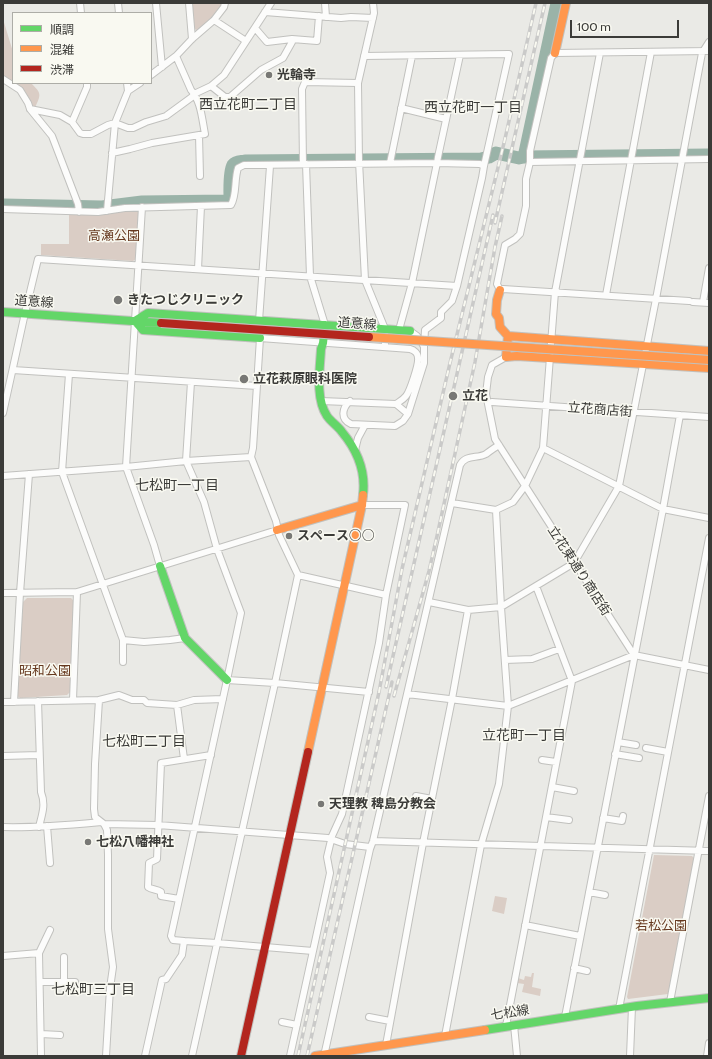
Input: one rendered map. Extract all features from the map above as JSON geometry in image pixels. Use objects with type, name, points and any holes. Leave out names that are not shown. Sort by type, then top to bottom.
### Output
[{"type":"street","points":[[156,3],[162,67]]},
{"type":"street","points":[[189,3],[192,39]]},
{"type":"street","points":[[152,74],[176,56],[192,39],[214,20],[224,7],[225,3]]},
{"type":"street","points":[[30,109],[60,115],[72,122],[82,134],[90,134],[115,123],[128,128],[133,128],[166,116],[194,94],[211,86],[224,75],[271,3]]},
{"type":"street","points":[[255,28],[267,42],[292,39],[317,41],[325,3]]},
{"type":"street","points":[[374,3],[374,13],[358,83],[359,161],[365,280],[385,330],[385,347]]},
{"type":"street","points":[[566,3],[554,53],[551,58],[530,151],[526,180],[526,206],[520,234],[505,246],[497,284],[500,290],[497,300],[496,314],[499,318],[500,327],[508,336],[709,351]]},
{"type":"street","points":[[265,12],[322,17],[373,18]]},
{"type":"street","points":[[214,20],[246,41]]},
{"type":"street","points":[[211,86],[225,97],[230,97],[261,70],[283,58],[292,42],[292,39]]},
{"type":"street","points":[[429,602],[468,610],[501,607],[574,563],[618,486],[683,156],[709,42]]},
{"type":"street","points":[[554,53],[706,51]]},
{"type":"street","points":[[606,296],[651,52]]},
{"type":"street","points":[[452,503],[496,510],[513,502],[525,486],[543,448],[555,292],[600,53]]},
{"type":"street","points":[[350,401],[343,410],[343,414],[344,419],[351,424],[395,426],[408,414],[424,363],[425,330],[441,318],[441,312],[452,301],[457,286],[509,54],[364,56]]},
{"type":"street","points":[[399,330],[412,283],[460,55]]},
{"type":"street","points":[[112,153],[152,143],[205,134],[199,105],[176,56]]},
{"type":"street","points":[[390,161],[412,56]]},
{"type":"street","points":[[3,79],[20,90],[30,109],[52,136],[78,208]]},
{"type":"street","points":[[241,1056],[362,505],[364,487],[362,468],[355,450],[342,431],[327,416],[319,391],[321,349],[325,325],[310,276],[302,89],[305,82],[358,83]]},
{"type":"street","points":[[72,122],[87,84]]},
{"type":"street","points":[[108,208],[115,123],[128,92],[127,84]]},
{"type":"street","points":[[128,92],[139,84]]},
{"type":"street","points":[[401,108],[446,119]]},
{"type":"street","points":[[199,135],[200,176]]},
{"type":"street","points":[[530,159],[683,156],[709,159]]},
{"type":"street","points":[[3,210],[78,208],[98,212],[108,208],[230,205],[234,200],[235,175],[238,168],[244,165],[270,166],[304,162],[437,160],[480,164],[485,160]]},
{"type":"street","points":[[259,321],[270,166]]},
{"type":"street","points":[[198,269],[201,206]]},
{"type":"street","points":[[142,208],[126,467],[185,638],[227,680],[368,692]]},
{"type":"street","points":[[3,413],[38,259],[457,286]]},
{"type":"street","points":[[500,290],[555,292],[706,302],[709,268]]},
{"type":"street","name":"道意線","points":[[3,312],[161,324],[709,360]]},
{"type":"street","points":[[135,321],[148,313],[399,330],[410,331],[419,339],[424,347]]},
{"type":"street","points":[[135,321],[144,330],[413,350],[418,356],[416,371],[408,393],[396,404]]},
{"type":"street","points":[[508,336],[506,357],[517,356],[709,368]]},
{"type":"street","points":[[192,1056],[298,575],[277,530],[276,521],[251,457],[253,448],[260,338]]},
{"type":"street","name":"立花東通り商店街","points":[[506,357],[492,365],[488,377],[486,394],[495,439],[634,655]]},
{"type":"street","points":[[13,370],[257,386]]},
{"type":"street","points":[[69,374],[62,472],[102,584],[124,640],[122,662]]},
{"type":"street","points":[[191,382],[186,461],[204,502],[217,549],[241,613],[171,936],[172,940],[312,951]]},
{"type":"street","points":[[321,401],[396,404],[408,414]]},
{"type":"street","name":"立花商店街","points":[[492,402],[709,417]]},
{"type":"street","points":[[565,1017],[680,415]]},
{"type":"street","points":[[355,450],[358,438],[365,425]]},
{"type":"street","points":[[324,1055],[460,465],[472,456],[484,455],[499,444]]},
{"type":"street","points":[[543,448],[663,509],[709,518]]},
{"type":"street","points":[[3,476],[251,457]]},
{"type":"street","points":[[14,702],[28,474]]},
{"type":"street","points":[[3,593],[77,592],[362,505],[405,505],[386,594],[379,643],[342,814],[331,840],[327,857],[330,873],[290,1056]]},
{"type":"street","points":[[445,1036],[481,845],[499,784],[508,706],[496,510]]},
{"type":"street","points":[[619,1009],[709,538]]},
{"type":"street","points":[[298,575],[386,594]]},
{"type":"street","points":[[517,1056],[510,1025],[525,926],[572,681],[536,586]]},
{"type":"street","points":[[73,700],[77,592]]},
{"type":"street","points":[[386,1045],[468,610]]},
{"type":"street","points":[[124,640],[144,642],[185,638]]},
{"type":"street","points":[[505,660],[532,658],[559,649]]},
{"type":"street","points":[[407,694],[508,706],[634,655],[709,670]]},
{"type":"street","points":[[3,702],[99,700],[118,695],[132,700],[144,700],[147,703],[177,705],[194,700],[223,699]]},
{"type":"street","points":[[99,700],[94,809],[95,817],[103,823],[107,830],[108,929],[113,967],[110,988],[106,1056]]},
{"type":"street","points":[[38,701],[41,792],[44,807],[39,827]]},
{"type":"street","points":[[177,705],[184,759]]},
{"type":"street","points":[[618,742],[636,745]]},
{"type":"street","points":[[646,748],[668,752]]},
{"type":"street","points":[[615,754],[640,758]]},
{"type":"street","points":[[3,756],[39,755]]},
{"type":"street","points":[[179,900],[161,896],[161,892],[158,890],[152,890],[148,887],[149,863],[157,859],[161,763],[211,755]]},
{"type":"street","points":[[542,760],[556,762]]},
{"type":"street","points":[[552,787],[574,790]]},
{"type":"street","points":[[416,796],[432,799]]},
{"type":"street","points":[[670,1002],[709,796]]},
{"type":"street","points":[[546,816],[569,820]]},
{"type":"street","points":[[603,818],[622,821],[623,816]]},
{"type":"street","points":[[3,827],[39,827],[103,823],[158,824],[328,838],[345,844],[423,843],[709,851]]},
{"type":"street","points":[[47,826],[50,863]]},
{"type":"street","points":[[589,892],[605,896]]},
{"type":"street","points":[[525,926],[580,936]]},
{"type":"street","points":[[41,1056],[39,953],[50,930]]},
{"type":"street","points":[[145,1056],[162,980],[166,979],[182,955],[184,941]]},
{"type":"street","points":[[3,956],[39,953]]},
{"type":"street","points":[[64,957],[64,982]]},
{"type":"street","points":[[574,968],[588,971]]},
{"type":"street","points":[[40,982],[75,982]]},
{"type":"street","name":"七松線","points":[[314,1056],[632,1007],[709,998]]},
{"type":"street","points":[[630,1056],[632,1007]]},
{"type":"street","points":[[369,1017],[390,1021]]},
{"type":"street","points":[[282,1022],[297,1025]]},
{"type":"street","points":[[41,1034],[60,1035]]},
{"type":"street","points":[[707,1056],[709,1043]]},
{"type":"green space","points":[[192,3],[223,3],[216,15],[200,31],[194,29]]},
{"type":"green space","points":[[3,19],[12,49],[12,82],[3,76]]},
{"type":"green space","points":[[15,84],[32,84],[39,92],[39,97],[35,108],[31,107],[21,88]]},
{"type":"green space","name":"高瀬公園","points":[[138,209],[136,259],[133,261],[41,255],[41,244],[69,244],[69,213]]},
{"type":"green space","name":"昭和公園","points":[[27,598],[71,598],[74,601],[70,692],[67,695],[20,698],[17,696],[23,602]]},
{"type":"green space","name":"若松公園","points":[[654,855],[692,856],[694,858],[668,994],[628,999],[627,997]]},
{"type":"green space","points":[[495,896],[507,898],[504,914],[492,911]]},
{"type":"green space","points":[[532,973],[534,973],[532,987],[541,989],[540,996],[522,992],[524,984],[517,983],[518,978],[524,980],[525,976],[531,977]]},
{"type":"waterway","points":[[3,205],[102,207],[142,202],[226,201],[230,198],[230,176],[233,165],[237,162],[245,161],[481,159],[496,153],[519,158],[524,157],[557,3]]},
{"type":"waterway","points":[[524,157],[709,155]]},
{"type":"railway","points":[[298,1056],[379,692],[402,569],[536,3]]},
{"type":"railway","points":[[495,223],[545,3]]},
{"type":"railway","points":[[386,687],[493,215]]},
{"type":"railway","points":[[394,696],[429,571],[437,536],[475,362],[495,247],[502,216]]},
{"type":"railway","points":[[307,1056],[392,682]]},
{"type":"traffic: fast","points":[[3,312],[161,323]]},
{"type":"traffic: fast","points":[[135,321],[148,313],[410,331]]},
{"type":"traffic: fast","points":[[135,321],[143,330],[260,338]]},
{"type":"traffic: fast","points":[[325,325],[319,374],[321,401],[327,416],[347,439],[356,454],[362,469],[364,486],[363,495]]},
{"type":"traffic: fast","points":[[160,566],[185,638],[227,680]]},
{"type":"traffic: fast","points":[[485,1030],[637,1006],[709,998]]},
{"type":"traffic: slow","points":[[555,53],[566,3]]},
{"type":"traffic: slow","points":[[500,290],[497,300],[496,314],[499,318],[500,327],[508,336],[506,357],[517,356],[709,368]]},
{"type":"traffic: slow","points":[[508,336],[709,351]]},
{"type":"traffic: slow","points":[[369,337],[709,360]]},
{"type":"traffic: slow","points":[[308,752],[363,495]]},
{"type":"traffic: slow","points":[[277,530],[362,505]]},
{"type":"traffic: slow","points":[[315,1056],[485,1030]]},
{"type":"traffic: jam","points":[[161,323],[369,337]]},
{"type":"traffic: jam","points":[[241,1056],[308,752]]},
{"type":"place","name":"光輪寺","points":[[269,75]]},
{"type":"place","name":"きたつじクリニック","points":[[118,300]]},
{"type":"place","name":"立花萩原眼科医院","points":[[244,379]]},
{"type":"place","name":"立花","points":[[453,396]]},
{"type":"place","name":"スペース○○","points":[[289,536]]},
{"type":"place","name":"天理教 稗島分教会","points":[[321,804]]},
{"type":"place","name":"七松八幡神社","points":[[88,842]]},
{"type":"district","name":"西立花町二丁目","points":[[248,105]]},
{"type":"district","name":"西立花町一丁目","points":[[473,108]]},
{"type":"district","name":"七松町一丁目","points":[[177,486]]},
{"type":"district","name":"立花町一丁目","points":[[524,736]]},
{"type":"district","name":"七松町二丁目","points":[[144,742]]},
{"type":"district","name":"七松町三丁目","points":[[93,990]]}]
